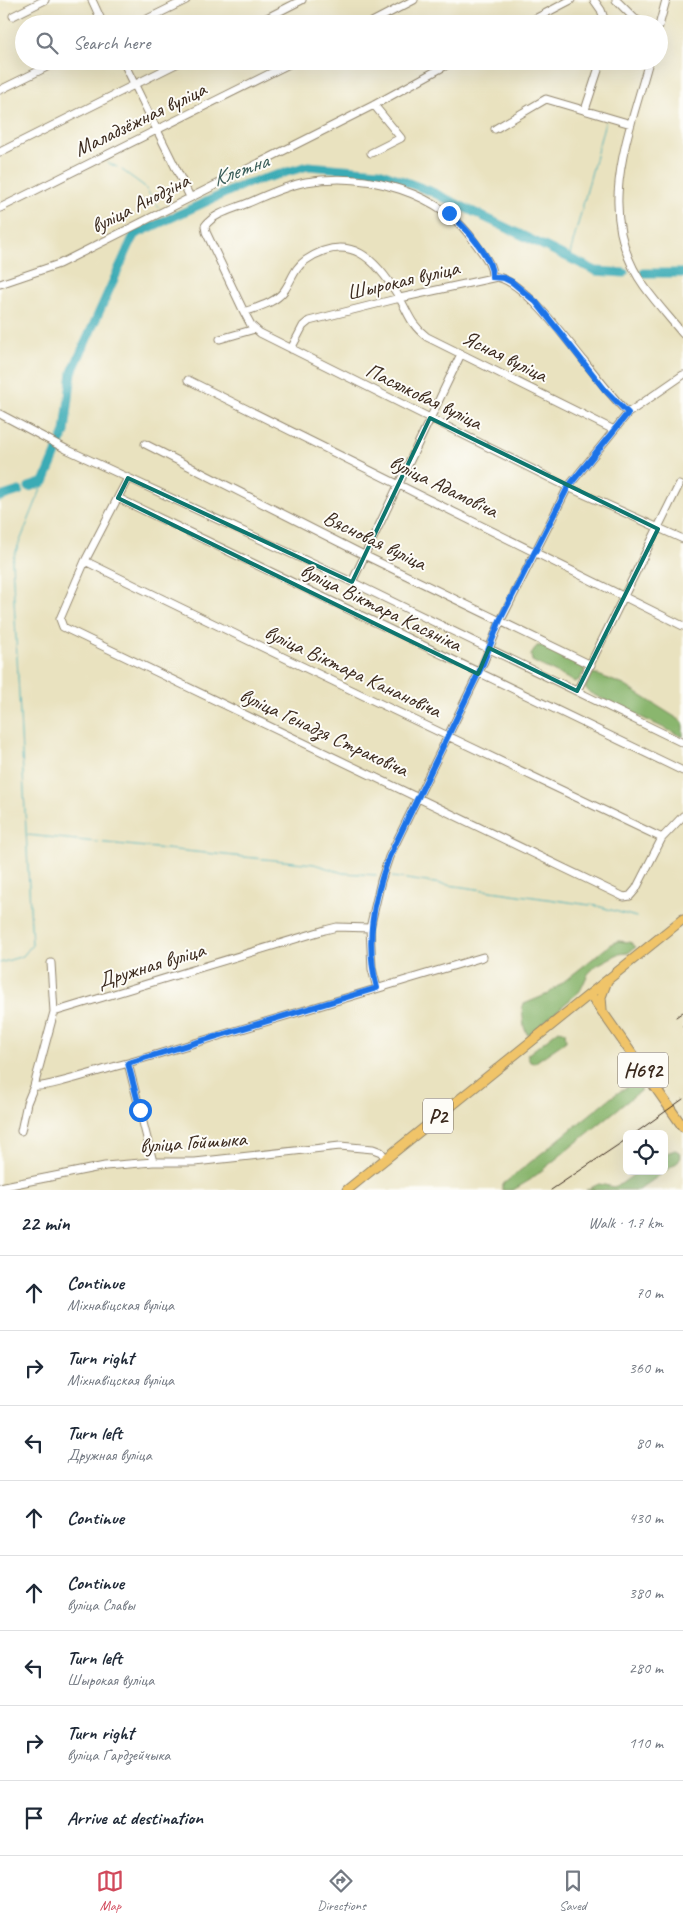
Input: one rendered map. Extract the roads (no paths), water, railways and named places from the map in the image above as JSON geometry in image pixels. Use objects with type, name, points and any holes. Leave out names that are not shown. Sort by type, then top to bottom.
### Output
[{"type":"main road","name":"Р2","points":[[347,1190],[683,918]]},
{"type":"main road","points":[[603,1012],[601,997],[608,979]]},
{"type":"main road","name":"Н692","points":[[590,994],[683,1127]]},
{"type":"street","points":[[12,16],[45,0]]},
{"type":"street","points":[[92,0],[100,15]]},
{"type":"street","points":[[155,15],[186,0]]},
{"type":"street","points":[[273,15],[302,0]]},
{"type":"street","points":[[385,15],[414,0]]},
{"type":"street","points":[[543,15],[571,0]]},
{"type":"street","points":[[594,0],[603,15]]},
{"type":"street","points":[[616,0],[634,15]]},
{"type":"street","points":[[662,15],[666,0]]},
{"type":"street","points":[[0,90],[41,70]]},
{"type":"street","points":[[128,70],[156,132],[190,197]]},
{"type":"street","points":[[0,152],[164,70]]},
{"type":"street","name":"Маладзёжная вуліца","points":[[0,208],[277,70]]},
{"type":"street","name":"вуліца Анодзіна","points":[[0,284],[59,264],[374,105],[437,70]]},
{"type":"street","points":[[585,110],[598,70]]},
{"type":"street","points":[[646,70],[621,163],[618,199],[626,248],[644,286],[683,334]]},
{"type":"street","points":[[495,129],[546,100],[631,124]]},
{"type":"street","points":[[371,154],[401,138],[374,105]]},
{"type":"street","name":"Пасялковая вуліца","points":[[492,277],[492,268],[466,228],[449,213],[425,200],[374,182],[351,179],[306,182],[281,189],[216,216],[205,226],[206,232],[244,312],[255,329],[291,349],[568,487],[683,539]]},
{"type":"street","name":"Шырокая вуліца","points":[[244,312],[275,300],[284,292],[298,267],[304,262],[320,252],[346,247],[374,261],[399,296]]},
{"type":"street","name":"Шырокая вуліца","points":[[291,349],[303,326],[309,321],[399,296],[492,277],[504,278],[512,282],[536,302],[605,390],[628,413]]},
{"type":"street","name":"Ясная вуліца","points":[[399,296],[416,329],[461,354],[614,430]]},
{"type":"street","points":[[220,339],[255,329]]},
{"type":"street","points":[[352,582],[461,354]]},
{"type":"street","points":[[377,988],[372,969],[370,928],[380,881],[389,857],[478,674],[500,620],[568,487],[628,413],[683,375]]},
{"type":"street","name":"вуліца Адамовіча","points":[[188,380],[683,626]]},
{"type":"street","points":[[0,414],[55,444],[352,582],[683,743]]},
{"type":"street","name":"Вясновая вуліца","points":[[145,444],[364,555],[591,665]]},
{"type":"street","points":[[85,561],[128,478]]},
{"type":"street","points":[[577,691],[679,485]]},
{"type":"street","name":"вуліца Віктара Касяніка","points":[[118,498],[478,674],[683,771]]},
{"type":"street","name":"вуліца Генадзя Страковіча","points":[[85,561],[60,618],[63,627],[418,796],[624,897],[630,896],[636,889],[662,838]]},
{"type":"street","name":"вуліца Віктара Канановіча","points":[[85,561],[316,675],[449,735],[662,838]]},
{"type":"street","points":[[662,838],[683,816]]},
{"type":"street","name":"Дружная вуліца","points":[[54,1012],[325,930],[370,928]]},
{"type":"street","points":[[34,1086],[41,1088],[106,1067],[128,1063],[483,957]]},
{"type":"street","points":[[21,1130],[54,1012],[51,963]]},
{"type":"street","points":[[128,1063],[153,1162]]},
{"type":"street","name":"вуліца Гойшыка","points":[[0,1187],[105,1166],[153,1162],[195,1162],[351,1146],[373,1149],[380,1152],[386,1159]]},
{"type":"waterway","points":[[569,258],[605,122]]},
{"type":"waterway","points":[[108,163],[117,167]]},
{"type":"waterway","name":"Клетна","points":[[29,487],[44,482],[65,432],[72,372],[134,235],[245,184],[308,166],[379,172],[430,191],[596,271],[624,273]]},
{"type":"waterway","points":[[122,170],[144,186],[160,209]]},
{"type":"waterway","name":"Клетна","points":[[163,216],[165,220]]},
{"type":"waterway","name":"Клетна","points":[[644,273],[683,273]]},
{"type":"waterway","points":[[0,963],[23,956],[32,945],[12,561],[44,482]]},
{"type":"waterway","name":"Клетна","points":[[0,497],[19,491]]},
{"type":"waterway","points":[[27,835],[314,864],[343,873],[376,875]]},
{"type":"waterway","points":[[392,877],[597,906],[636,917]]},
{"type":"railway","points":[[676,1017],[683,1012]]},
{"type":"railway","points":[[640,1130],[683,1099]]},
{"type":"railway","points":[[551,1190],[623,1142]]}]
